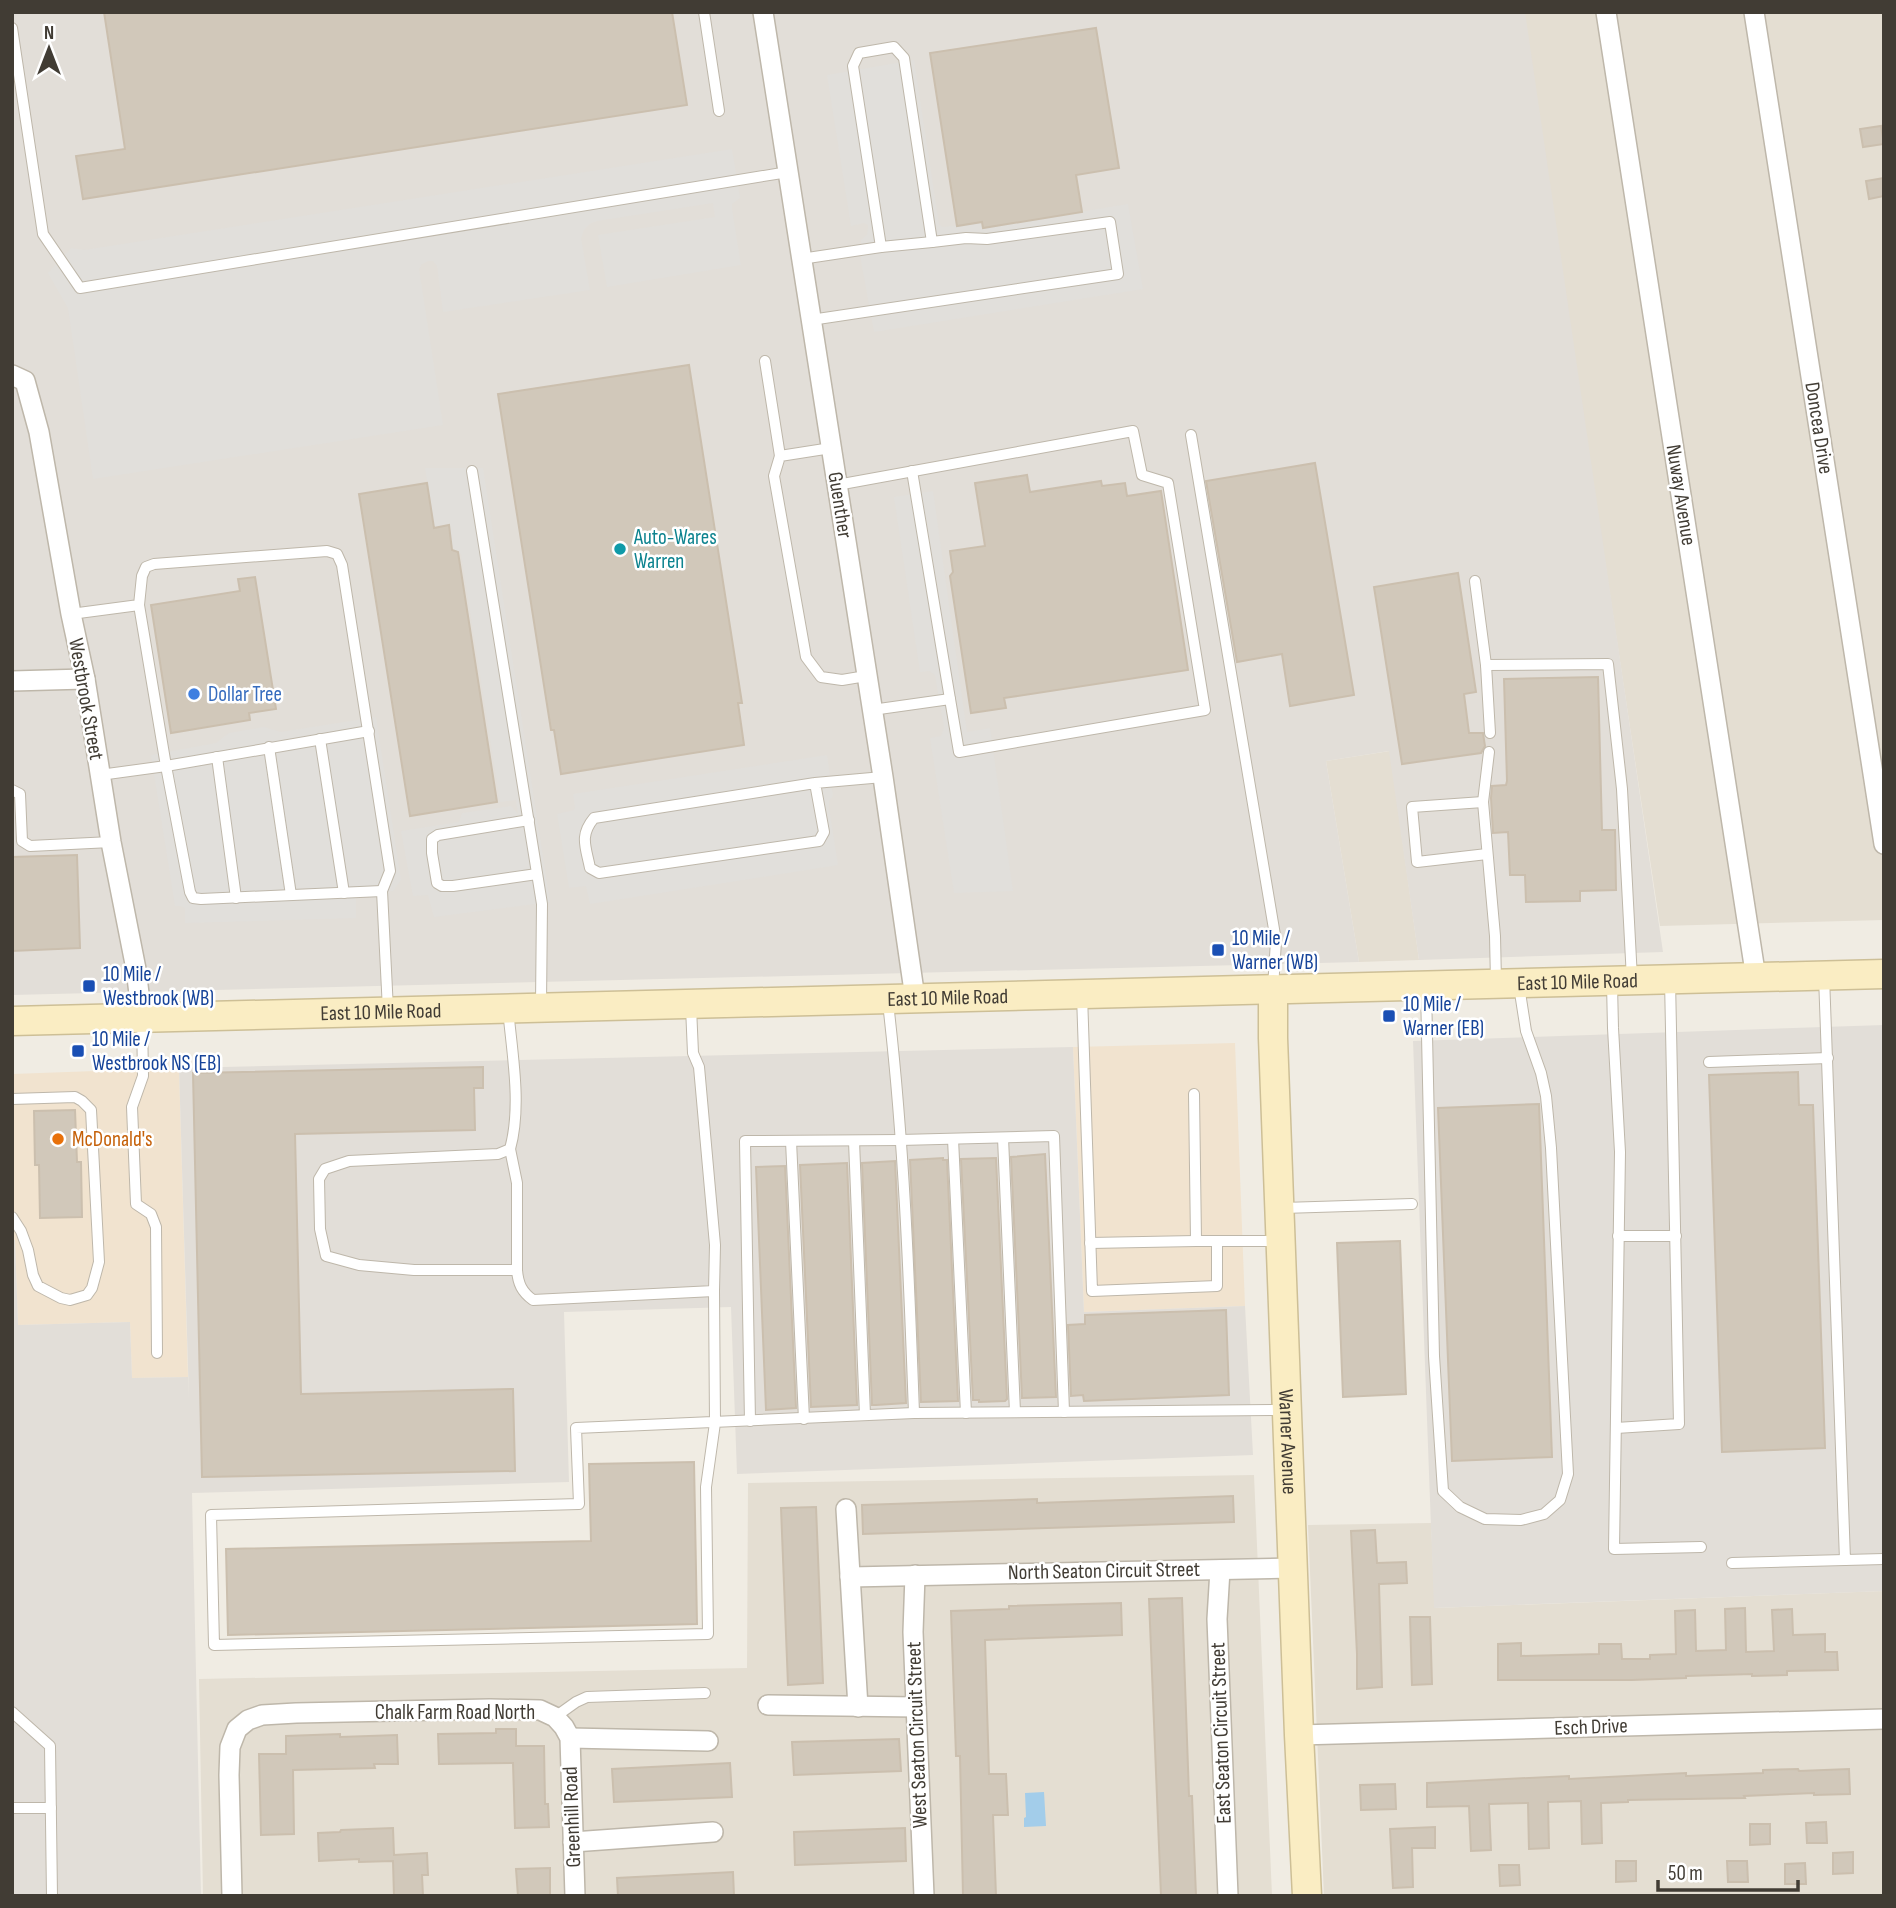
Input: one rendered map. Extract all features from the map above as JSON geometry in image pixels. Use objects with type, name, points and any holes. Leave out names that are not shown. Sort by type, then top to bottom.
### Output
[{"type":"main road","name":"East 10 Mile Road","points":[[12,1021],[1884,974]]},
{"type":"main road","name":"Warner Avenue","points":[[1273,989],[1280,1241],[1307,1896]]},
{"type":"street","name":"Guenther","points":[[763,12],[883,778],[902,998]]},
{"type":"street","name":"Nuway Avenue","points":[[1606,12],[1756,978]]},
{"type":"street","name":"Doncea Drive","points":[[1754,12],[1884,844]]},
{"type":"street","name":"Westbrook Street","points":[[18,378],[39,432],[85,679],[142,1018]]},
{"type":"street","points":[[12,681],[85,679]]},
{"type":"street","points":[[846,1509],[858,1707]]},
{"type":"street","name":"North Seaton Circuit Street","points":[[850,1577],[1293,1568]]},
{"type":"street","name":"East Seaton Circuit Street","points":[[1220,1570],[1217,1619],[1228,1896]]},
{"type":"street","name":"West Seaton Circuit Street","points":[[915,1575],[913,1632],[919,1895]]},
{"type":"street","points":[[768,1705],[916,1707]]},
{"type":"street","name":"Chalk Farm Road North","points":[[232,1896],[230,1747],[237,1729],[248,1720],[262,1715],[296,1713],[540,1710],[555,1717],[570,1738]]},
{"type":"street","name":"Esch Drive","points":[[1299,1735],[1884,1719]]},
{"type":"street","points":[[570,1738],[708,1741]]},
{"type":"street","name":"Greenhill Road","points":[[570,1738],[575,1896]]},
{"type":"street","points":[[573,1842],[713,1832]]},
{"type":"lane","points":[[704,12],[719,111]]},
{"type":"lane","points":[[12,28],[43,233],[80,288],[788,172]]},
{"type":"lane","points":[[881,247],[853,66],[859,53],[894,47],[904,58],[932,242]]},
{"type":"lane","points":[[802,259],[881,247],[966,238],[987,239],[1110,222],[1118,274],[811,320]]},
{"type":"lane","points":[[765,361],[780,456],[774,476],[806,657],[821,677],[842,680],[866,676]]},
{"type":"lane","points":[[836,485],[912,471],[1133,431],[1142,475],[1168,484],[1205,710],[959,752],[912,471]]},
{"type":"lane","points":[[1191,435],[1276,941],[1273,989]]},
{"type":"lane","points":[[780,456],[831,448]]},
{"type":"lane","points":[[472,471],[542,904],[541,1008]]},
{"type":"lane","points":[[382,891],[193,898],[166,766],[139,605],[142,576],[146,567],[153,564],[327,551],[337,554],[342,565],[390,871],[382,891],[388,1012]]},
{"type":"lane","points":[[1475,581],[1486,665],[1490,733]]},
{"type":"lane","points":[[71,614],[139,605]]},
{"type":"lane","points":[[1486,665],[1608,664],[1622,789],[1622,980],[1613,1028],[1620,1152],[1614,1549],[1701,1547]]},
{"type":"lane","points":[[872,710],[950,699]]},
{"type":"lane","points":[[100,775],[369,731]]},
{"type":"lane","points":[[320,739],[344,893]]},
{"type":"lane","points":[[269,747],[291,895]]},
{"type":"lane","points":[[1426,985],[1434,1356],[1443,1490],[1460,1507],[1485,1519],[1521,1520],[1544,1514],[1560,1500],[1568,1474],[1546,1096],[1541,1073],[1507,984],[1495,936],[1483,802],[1489,752]]},
{"type":"lane","points":[[217,757],[236,898]]},
{"type":"lane","points":[[816,783],[824,832],[819,841],[599,873],[590,868],[585,830],[594,818],[816,783],[883,778]]},
{"type":"lane","points":[[12,790],[20,794],[22,841],[30,846],[111,842]]},
{"type":"lane","points":[[1483,802],[1412,807],[1417,862],[1487,854]]},
{"type":"lane","points":[[529,820],[438,835],[432,839],[432,853],[437,883],[442,886],[537,874]]},
{"type":"lane","points":[[1824,976],[1845,1560]]},
{"type":"lane","points":[[1616,1428],[1679,1424],[1670,979]]},
{"type":"lane","points":[[1082,995],[1092,1291],[1217,1286],[1217,1241]]},
{"type":"lane","points":[[902,998],[900,1140],[914,1413]]},
{"type":"lane","points":[[691,1004],[693,1053],[699,1067],[715,1245],[715,1423],[706,1487],[708,1634],[214,1645],[211,1515],[579,1504],[576,1427],[715,1423],[914,1413],[1287,1410]]},
{"type":"lane","points":[[508,1009],[515,1101],[514,1135],[510,1149],[517,1184],[516,1270],[517,1282],[524,1293],[534,1300],[714,1291]]},
{"type":"lane","points":[[142,1018],[142,1076],[132,1107],[136,1204],[151,1214],[156,1227],[157,1353]]},
{"type":"lane","points":[[1709,1062],[1828,1058]]},
{"type":"lane","points":[[1194,1094],[1196,1241]]},
{"type":"lane","points":[[12,1099],[75,1097],[91,1110],[99,1262],[92,1288],[87,1295],[70,1300],[38,1286],[21,1231],[12,1217]]},
{"type":"lane","points":[[750,1421],[745,1141],[1054,1136],[1064,1412]]},
{"type":"lane","points":[[1003,1138],[1015,1412]]},
{"type":"lane","points":[[953,1139],[966,1413]]},
{"type":"lane","points":[[791,1141],[804,1419]]},
{"type":"lane","points":[[854,1141],[865,1415]]},
{"type":"lane","points":[[510,1149],[498,1154],[349,1161],[325,1169],[319,1180],[320,1229],[326,1256],[359,1265],[414,1270],[516,1270]]},
{"type":"lane","points":[[1279,1208],[1412,1204]]},
{"type":"lane","points":[[1618,1236],[1676,1236]]},
{"type":"lane","points":[[1090,1243],[1280,1241]]},
{"type":"lane","points":[[1732,1563],[1884,1559]]},
{"type":"lane","points":[[555,1717],[587,1697],[705,1693]]},
{"type":"lane","points":[[12,1712],[50,1746],[52,1896]]},
{"type":"lane","points":[[12,1808],[51,1808]]},
{"type":"shaded area","points":[[12,12],[1525,12],[1663,952],[1419,960],[1389,751],[1326,761],[1359,962],[12,995]]},
{"type":"shaded area","points":[[1522,12],[1884,12],[1884,920],[1660,926]]},
{"type":"shaded area","points":[[914,60],[939,224],[942,227],[982,223],[983,228],[1128,204],[1143,289],[874,332],[861,261],[861,240],[867,235],[868,225],[864,223],[851,226],[827,75]]},
{"type":"shaded area","points":[[732,149],[740,198],[732,204],[732,209],[741,265],[607,287],[598,235],[715,217],[713,203],[591,223],[581,238],[590,290],[443,312],[437,266],[433,261],[422,264],[419,269],[443,425],[93,479],[68,308],[48,273],[71,248],[84,250]]},
{"type":"shaded area","points":[[425,468],[483,468],[550,902],[434,917],[428,895],[413,896],[401,831],[459,822],[462,813],[511,806],[518,814],[516,800],[500,802],[461,554],[453,548],[449,524],[434,526]]},
{"type":"shaded area","points":[[933,491],[967,732],[990,728],[1013,891],[954,893],[930,738],[941,736],[944,728],[935,675],[929,671],[920,672],[894,497]]},
{"type":"shaded area","points":[[376,717],[401,880],[393,891],[356,896],[356,918],[185,923],[185,908],[175,906],[151,755],[216,743],[229,733],[264,727],[281,732]]},
{"type":"shaded area","points":[[1390,751],[1419,960],[1359,962],[1326,761]]},
{"type":"shaded area","points":[[827,755],[833,796],[829,801],[829,808],[838,865],[590,904],[586,886],[569,888],[557,814],[574,810],[573,794]]},
{"type":"shaded area","points":[[1884,1025],[1884,1591],[1434,1608],[1413,1041]]},
{"type":"shaded area","points":[[1235,1043],[1245,1306],[1084,1312],[1073,1047]]},
{"type":"shaded area","points":[[1073,1047],[1084,1312],[1245,1306],[1253,1455],[737,1474],[731,1307],[564,1312],[569,1482],[192,1493],[201,1896],[12,1896],[12,1240],[15,1240],[18,1325],[130,1322],[132,1378],[188,1377],[189,1400],[179,1068]]},
{"type":"shaded area","points":[[179,1068],[188,1377],[132,1378],[130,1322],[18,1325],[15,1240],[12,1240],[12,1074]]},
{"type":"shaded area","points":[[1254,1475],[1272,1896],[203,1896],[199,1679],[747,1668],[748,1483]]},
{"type":"shaded area","points":[[1431,1523],[1435,1608],[1884,1591],[1884,1896],[1324,1896],[1308,1525]]},
{"type":"water","points":[[1044,1792],[1046,1826],[1024,1827],[1025,1793]]},
{"type":"building","points":[[104,12],[672,12],[687,105],[83,199],[76,156],[125,149]]},
{"type":"building","points":[[1096,28],[1119,168],[1076,175],[1082,212],[983,228],[982,222],[957,226],[930,53]]},
{"type":"building","points":[[1881,126],[1884,144],[1863,147],[1860,129]]},
{"type":"building","points":[[1884,178],[1884,196],[1869,199],[1866,181]]},
{"type":"building","name":"Auto-Wares Warren","points":[[689,365],[742,703],[738,703],[744,745],[561,774],[554,730],[551,730],[498,394]]},
{"type":"building","points":[[1315,463],[1354,695],[1290,706],[1282,654],[1237,662],[1206,481]]},
{"type":"building","points":[[1027,475],[1030,492],[1101,481],[1102,486],[1125,483],[1127,496],[1161,491],[1188,670],[1004,698],[1006,708],[971,713],[950,576],[953,572],[950,551],[985,546],[975,483]]},
{"type":"building","points":[[427,483],[434,528],[449,525],[452,550],[458,552],[497,802],[410,816],[359,494]]},
{"type":"building","points":[[1458,573],[1476,692],[1464,694],[1469,733],[1483,733],[1485,746],[1481,753],[1402,764],[1374,587]]},
{"type":"building","points":[[255,577],[276,709],[249,713],[250,720],[171,733],[151,605],[240,591],[238,579]]},
{"type":"building","points":[[1598,677],[1602,830],[1615,830],[1616,890],[1580,891],[1580,901],[1526,902],[1525,875],[1510,875],[1508,832],[1493,833],[1492,786],[1506,785],[1507,781],[1504,679]]},
{"type":"building","points":[[77,855],[80,948],[12,951],[12,857]]},
{"type":"building","points":[[483,1067],[483,1088],[474,1088],[475,1130],[295,1134],[301,1394],[513,1389],[515,1471],[202,1477],[193,1073]]},
{"type":"building","points":[[1798,1072],[1799,1105],[1813,1105],[1825,1448],[1722,1452],[1709,1075]]},
{"type":"building","points":[[1539,1104],[1552,1457],[1452,1461],[1438,1108]]},
{"type":"building","points":[[75,1110],[77,1162],[81,1162],[82,1217],[40,1218],[34,1111]]},
{"type":"building","points":[[1045,1154],[1056,1397],[1022,1398],[1011,1157]]},
{"type":"building","points":[[996,1158],[1007,1399],[979,1402],[973,1400],[961,1159]]},
{"type":"building","points":[[910,1160],[947,1160],[958,1401],[921,1402]]},
{"type":"building","points":[[895,1161],[906,1403],[872,1405],[862,1163]]},
{"type":"building","points":[[847,1163],[857,1405],[811,1407],[800,1165]]},
{"type":"building","points":[[785,1166],[796,1408],[766,1410],[756,1167]]},
{"type":"building","points":[[1400,1241],[1406,1394],[1343,1397],[1337,1243]]},
{"type":"building","points":[[1226,1310],[1229,1395],[1084,1401],[1083,1395],[1071,1396],[1068,1325],[1085,1324],[1085,1315]]},
{"type":"building","points":[[694,1462],[697,1624],[228,1635],[226,1549],[591,1541],[589,1464]]},
{"type":"building","points":[[1233,1496],[1234,1522],[863,1534],[862,1505],[1037,1499],[1037,1503]]},
{"type":"building","points":[[816,1507],[823,1683],[788,1685],[781,1508]]},
{"type":"building","points":[[1375,1530],[1377,1563],[1406,1562],[1407,1583],[1379,1584],[1382,1687],[1357,1689],[1351,1531]]},
{"type":"building","points":[[1182,1598],[1189,1796],[1192,1796],[1196,1896],[1161,1896],[1149,1599]]},
{"type":"building","points":[[1121,1603],[1122,1635],[985,1640],[989,1774],[1006,1774],[1008,1815],[993,1815],[996,1896],[963,1896],[960,1756],[956,1756],[951,1611],[1009,1609],[1009,1606]]},
{"type":"building","points":[[1745,1608],[1746,1652],[1774,1651],[1772,1610],[1792,1609],[1793,1635],[1825,1634],[1825,1652],[1837,1652],[1838,1670],[1787,1671],[1787,1675],[1686,1676],[1632,1680],[1498,1680],[1498,1644],[1521,1643],[1521,1656],[1599,1654],[1599,1644],[1621,1644],[1622,1659],[1650,1659],[1650,1655],[1676,1654],[1675,1611],[1695,1610],[1696,1651],[1726,1650],[1725,1609]]},
{"type":"building","points":[[1410,1617],[1430,1617],[1432,1684],[1412,1685]]},
{"type":"building","points":[[496,1729],[516,1729],[516,1746],[544,1746],[545,1804],[548,1804],[549,1827],[515,1828],[513,1763],[439,1764],[438,1734],[496,1733]]},
{"type":"building","points":[[340,1734],[340,1737],[397,1735],[398,1764],[374,1764],[375,1768],[293,1770],[294,1834],[261,1835],[259,1754],[286,1754],[286,1736]]},
{"type":"building","points":[[899,1739],[901,1771],[794,1775],[792,1742]]},
{"type":"building","points":[[730,1763],[732,1797],[614,1802],[612,1769]]},
{"type":"building","points":[[1798,1769],[1849,1769],[1850,1794],[1814,1793],[1601,1803],[1602,1843],[1582,1844],[1581,1801],[1548,1802],[1549,1848],[1529,1849],[1528,1803],[1489,1804],[1491,1850],[1471,1851],[1469,1806],[1427,1807],[1427,1783],[1569,1776],[1569,1779],[1686,1773],[1686,1776]]},
{"type":"building","points":[[1395,1784],[1396,1809],[1361,1810],[1360,1785]]},
{"type":"building","points":[[1826,1822],[1827,1843],[1807,1843],[1806,1823]]},
{"type":"building","points":[[1750,1824],[1770,1824],[1770,1844],[1750,1845]]},
{"type":"building","points":[[1435,1827],[1435,1848],[1412,1848],[1413,1887],[1393,1888],[1390,1829]]},
{"type":"building","points":[[393,1828],[394,1855],[427,1853],[428,1875],[422,1875],[423,1896],[394,1896],[393,1861],[319,1861],[318,1833]]},
{"type":"building","points":[[905,1828],[906,1861],[795,1865],[794,1832]]},
{"type":"building","points":[[1853,1852],[1853,1873],[1833,1874],[1833,1853]]},
{"type":"building","points":[[1616,1861],[1636,1861],[1636,1881],[1616,1882]]},
{"type":"building","points":[[1727,1861],[1747,1861],[1748,1882],[1728,1882]]},
{"type":"building","points":[[1805,1863],[1806,1884],[1785,1884],[1785,1864]]},
{"type":"building","points":[[1499,1865],[1519,1865],[1520,1885],[1500,1886]]},
{"type":"building","points":[[550,1868],[550,1896],[518,1896],[516,1869]]},
{"type":"building","points":[[733,1872],[734,1896],[618,1896],[617,1878]]},
{"type":"place","name":"Auto-Wares Warren","points":[[620,549]]},
{"type":"place","name":"Dollar Tree","points":[[194,694]]},
{"type":"place","name":"10 Mile / Warner (WB)","points":[[1218,950]]},
{"type":"place","name":"10 Mile / Westbrook (WB)","points":[[89,986]]},
{"type":"place","name":"10 Mile / Warner (EB)","points":[[1389,1016]]},
{"type":"place","name":"10 Mile / Westbrook NS (EB)","points":[[78,1051]]},
{"type":"place","name":"McDonald's","points":[[58,1139]]}]
